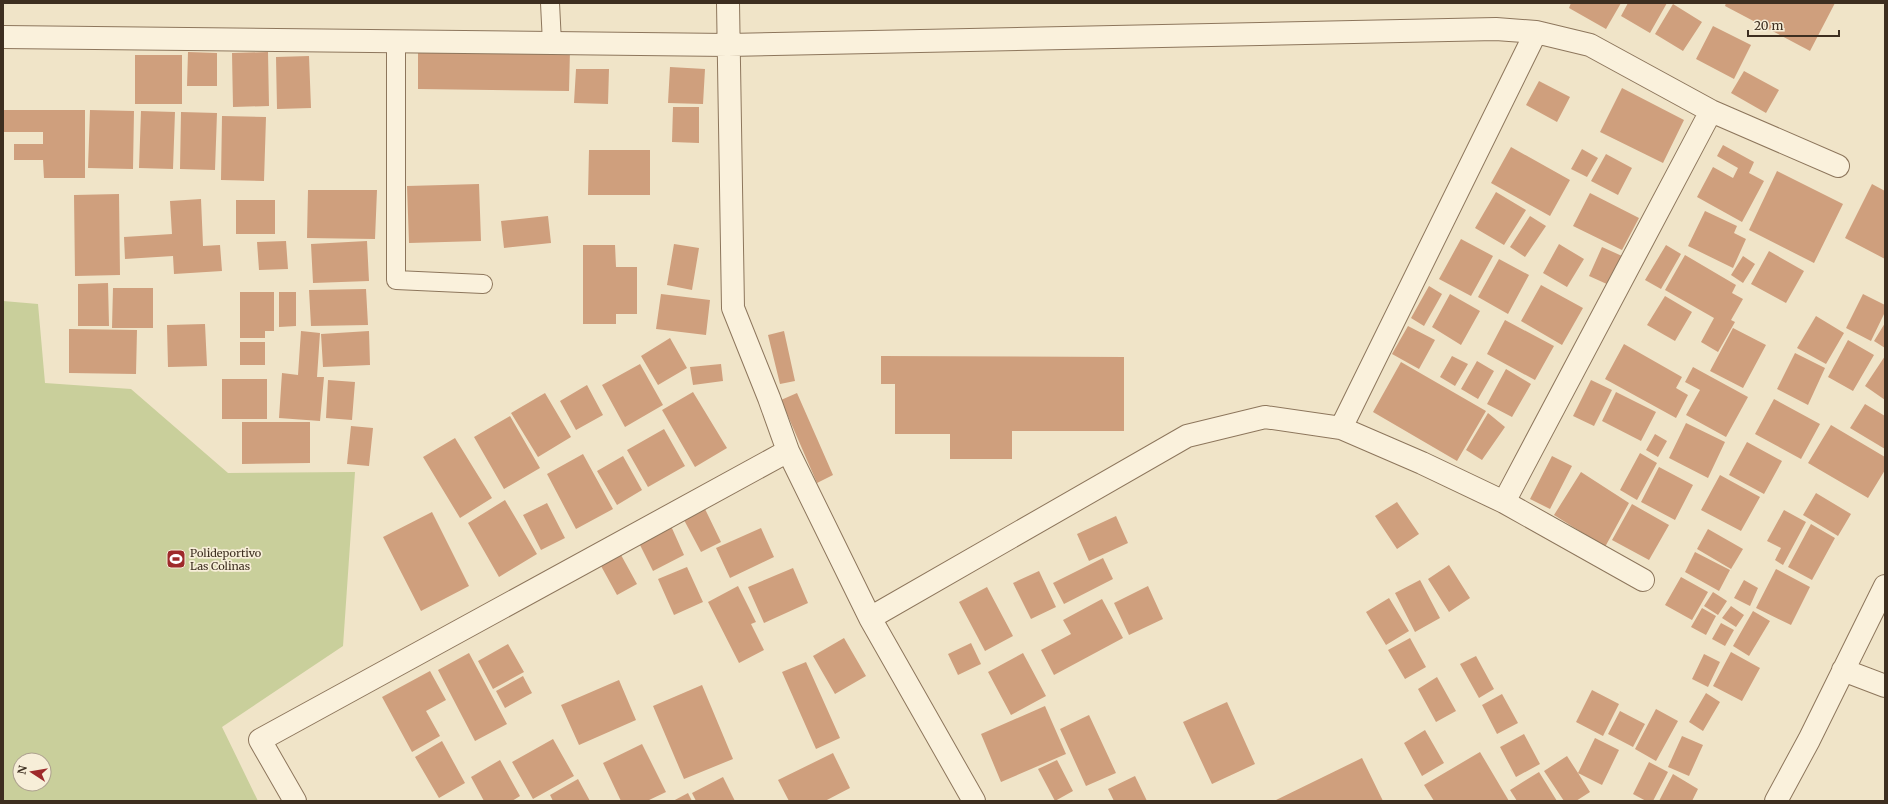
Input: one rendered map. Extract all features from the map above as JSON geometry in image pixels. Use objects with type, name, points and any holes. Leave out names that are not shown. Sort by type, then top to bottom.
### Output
[{"type":"street","points":[[728,3],[733,308],[769,398],[788,451],[870,618],[974,801]]},
{"type":"street","points":[[3,37],[728,45],[1488,29],[1536,32],[1590,45],[1710,111],[1838,166]]},
{"type":"street","points":[[1341,428],[1536,32]]},
{"type":"street","points":[[1504,502],[1710,111]]},
{"type":"street","points":[[870,618],[1188,436],[1265,417],[1341,428],[1422,463],[1504,502],[1643,580]]},
{"type":"street","points":[[295,801],[260,740],[788,451]]},
{"type":"street","points":[[1776,801],[1809,740],[1842,670],[1885,586]]},
{"type":"street","points":[[1842,670],[1885,686]]},
{"type":"lane","points":[[550,3],[552,43]]},
{"type":"lane","points":[[396,41],[396,280],[483,284]]},
{"type":"green space","name":"Polideportivo Las Colinas","points":[[3,301],[38,304],[45,383],[131,389],[228,473],[355,472],[343,646],[222,727],[258,801],[3,801]]},
{"type":"building","points":[[1571,3],[1621,3],[1606,29],[1569,8]]},
{"type":"building","points":[[1628,3],[1667,3],[1650,33],[1621,16]]},
{"type":"building","points":[[1726,3],[1835,3],[1810,51],[1725,6]]},
{"type":"building","points":[[1673,4],[1702,22],[1683,51],[1655,34]]},
{"type":"building","points":[[1713,26],[1751,45],[1734,79],[1696,59]]},
{"type":"building","points":[[418,49],[570,50],[569,91],[418,89]]},
{"type":"building","points":[[188,52],[217,53],[217,86],[187,86]]},
{"type":"building","points":[[268,52],[269,106],[233,107],[232,53]]},
{"type":"building","points":[[135,55],[182,55],[182,104],[135,104]]},
{"type":"building","points":[[309,56],[311,108],[277,109],[276,57]]},
{"type":"building","points":[[670,67],[705,69],[703,104],[668,103]]},
{"type":"building","points":[[576,69],[609,69],[608,104],[574,103]]},
{"type":"building","points":[[1744,71],[1779,90],[1766,113],[1731,93]]},
{"type":"building","points":[[1539,81],[1570,97],[1557,122],[1526,105]]},
{"type":"building","points":[[1622,88],[1684,120],[1663,163],[1600,132]]},
{"type":"building","points":[[673,107],[699,107],[699,143],[672,142]]},
{"type":"building","points":[[3,110],[85,110],[85,178],[44,178],[43,160],[14,160],[14,144],[43,144],[43,132],[3,132]]},
{"type":"building","points":[[90,110],[134,111],[133,169],[88,168]]},
{"type":"building","points":[[141,111],[175,112],[173,169],[139,168]]},
{"type":"building","points":[[181,112],[217,113],[215,170],[180,169]]},
{"type":"building","points":[[222,116],[266,117],[264,181],[221,180]]},
{"type":"building","points":[[1723,145],[1754,162],[1749,173],[1764,181],[1742,222],[1697,197],[1713,167],[1733,178],[1738,168],[1717,156]]},
{"type":"building","points":[[1511,147],[1570,180],[1550,216],[1491,183]]},
{"type":"building","points":[[1582,149],[1598,158],[1587,177],[1571,169]]},
{"type":"building","points":[[589,150],[650,150],[650,195],[588,195]]},
{"type":"building","points":[[1606,154],[1632,168],[1618,195],[1591,181]]},
{"type":"building","points":[[1777,171],[1843,204],[1814,263],[1749,230]]},
{"type":"building","points":[[479,184],[481,241],[409,243],[407,186]]},
{"type":"building","points":[[1872,184],[1885,191],[1885,259],[1845,238]]},
{"type":"building","points":[[308,190],[377,190],[375,239],[307,238]]},
{"type":"building","points":[[1496,192],[1526,210],[1504,245],[1475,228]]},
{"type":"building","points":[[1590,193],[1639,218],[1622,250],[1573,226]]},
{"type":"building","points":[[119,194],[120,275],[75,276],[74,195]]},
{"type":"building","points":[[201,199],[203,246],[220,245],[222,271],[174,274],[173,256],[125,259],[124,237],[172,234],[170,201]]},
{"type":"building","points":[[236,200],[275,200],[275,234],[236,234]]},
{"type":"building","points":[[1705,211],[1737,226],[1734,233],[1746,239],[1733,268],[1688,246]]},
{"type":"building","points":[[548,216],[551,243],[504,248],[501,221]]},
{"type":"building","points":[[1530,216],[1546,226],[1525,257],[1510,247]]},
{"type":"building","points":[[1461,239],[1493,256],[1471,296],[1439,279]]},
{"type":"building","points":[[286,241],[288,269],[259,270],[257,242]]},
{"type":"building","points":[[367,241],[369,281],[313,283],[311,244]]},
{"type":"building","points":[[674,244],[699,248],[692,290],[667,285]]},
{"type":"building","points":[[1559,244],[1584,259],[1567,287],[1543,273]]},
{"type":"building","points":[[583,245],[615,245],[616,267],[637,267],[637,314],[616,314],[616,324],[583,324]]},
{"type":"building","points":[[1666,245],[1681,254],[1661,289],[1645,280]]},
{"type":"building","points":[[1602,247],[1622,256],[1609,285],[1589,276]]},
{"type":"building","points":[[1769,251],[1804,271],[1786,303],[1751,284]]},
{"type":"building","points":[[1685,255],[1736,285],[1732,293],[1743,299],[1731,320],[1735,322],[1718,352],[1701,342],[1714,318],[1665,290]]},
{"type":"building","points":[[1743,256],[1755,264],[1743,283],[1731,275]]},
{"type":"building","points":[[1499,259],[1529,275],[1508,314],[1478,297]]},
{"type":"building","points":[[108,283],[109,326],[78,326],[78,284]]},
{"type":"building","points":[[1541,285],[1583,308],[1562,345],[1521,321]]},
{"type":"building","points":[[1429,286],[1442,294],[1424,326],[1411,318]]},
{"type":"building","points":[[113,288],[153,288],[153,328],[112,328]]},
{"type":"building","points":[[366,289],[368,325],[311,326],[309,290]]},
{"type":"building","points":[[240,292],[274,292],[274,331],[265,331],[265,338],[240,338]]},
{"type":"building","points":[[279,292],[296,292],[296,326],[279,327]]},
{"type":"building","points":[[661,294],[710,300],[706,335],[656,329]]},
{"type":"building","points":[[1450,294],[1480,311],[1461,345],[1432,327]]},
{"type":"building","points":[[1863,294],[1885,305],[1885,312],[1871,341],[1846,328]]},
{"type":"building","points":[[1665,296],[1692,312],[1675,341],[1647,325]]},
{"type":"building","points":[[1816,316],[1844,333],[1826,364],[1797,348]]},
{"type":"building","points":[[1505,320],[1554,346],[1535,380],[1487,354]]},
{"type":"building","points":[[1885,323],[1885,348],[1874,341]]},
{"type":"building","points":[[205,324],[207,366],[168,367],[167,325]]},
{"type":"building","points":[[1408,326],[1435,340],[1419,369],[1392,354]]},
{"type":"building","points":[[1733,328],[1766,345],[1743,388],[1710,371]]},
{"type":"building","points":[[69,329],[137,330],[136,374],[69,373]]},
{"type":"building","points":[[301,331],[320,333],[317,377],[324,377],[320,421],[279,418],[282,373],[298,375]]},
{"type":"building","points":[[369,331],[370,365],[323,367],[321,334]]},
{"type":"building","points":[[784,331],[795,381],[780,384],[768,335]]},
{"type":"building","points":[[670,338],[687,368],[658,385],[641,356]]},
{"type":"building","points":[[1848,340],[1874,355],[1853,391],[1828,377]]},
{"type":"building","points":[[240,342],[265,342],[265,365],[240,365]]},
{"type":"building","points":[[1624,344],[1682,377],[1676,388],[1688,395],[1676,418],[1605,379]]},
{"type":"building","points":[[1795,353],[1825,368],[1808,405],[1777,389]]},
{"type":"building","points":[[881,356],[1124,357],[1124,431],[1012,431],[1012,459],[950,459],[950,434],[895,434],[895,384],[881,384]]},
{"type":"building","points":[[1452,356],[1468,364],[1455,386],[1440,377]]},
{"type":"building","points":[[1885,356],[1885,400],[1865,386]]},
{"type":"building","points":[[1477,361],[1494,371],[1478,399],[1461,389]]},
{"type":"building","points":[[1401,362],[1486,411],[1457,461],[1373,412]]},
{"type":"building","points":[[640,364],[663,405],[625,427],[602,385]]},
{"type":"building","points":[[721,364],[723,381],[693,385],[690,367]]},
{"type":"building","points":[[1693,367],[1748,397],[1726,437],[1686,415],[1700,390],[1685,382]]},
{"type":"building","points":[[1506,369],[1531,384],[1512,417],[1487,404]]},
{"type":"building","points":[[222,379],[267,379],[267,419],[222,419]]},
{"type":"building","points":[[328,380],[355,382],[352,420],[326,418]]},
{"type":"building","points":[[1591,380],[1612,390],[1594,426],[1573,416]]},
{"type":"building","points":[[587,385],[603,415],[576,430],[560,401]]},
{"type":"building","points":[[693,392],[727,448],[695,467],[662,410]]},
{"type":"building","points":[[1616,392],[1656,412],[1641,441],[1602,421]]},
{"type":"building","points":[[545,393],[571,437],[538,457],[511,413]]},
{"type":"building","points":[[797,393],[833,475],[817,483],[781,400]]},
{"type":"building","points":[[1774,399],[1820,424],[1801,459],[1755,434]]},
{"type":"building","points":[[1865,404],[1885,416],[1885,449],[1850,428]]},
{"type":"building","points":[[1488,413],[1505,427],[1482,460],[1466,450]]},
{"type":"building","points":[[510,416],[540,468],[504,489],[474,437]]},
{"type":"building","points":[[242,422],[310,422],[310,463],[242,464]]},
{"type":"building","points":[[1686,423],[1725,442],[1708,478],[1669,458]]},
{"type":"building","points":[[1831,425],[1885,457],[1885,470],[1868,498],[1808,463]]},
{"type":"building","points":[[351,426],[373,428],[369,466],[347,464]]},
{"type":"building","points":[[664,429],[685,466],[648,487],[627,450]]},
{"type":"building","points":[[1655,434],[1667,441],[1658,457],[1646,450]]},
{"type":"building","points":[[455,438],[492,498],[460,518],[423,457]]},
{"type":"building","points":[[1747,442],[1782,461],[1764,494],[1729,475]]},
{"type":"building","points":[[1640,453],[1657,463],[1637,500],[1620,490]]},
{"type":"building","points":[[583,454],[613,509],[576,529],[547,474]]},
{"type":"building","points":[[623,456],[642,490],[617,505],[597,471]]},
{"type":"building","points":[[1552,456],[1572,466],[1550,509],[1530,499]]},
{"type":"building","points":[[1659,467],[1693,485],[1675,520],[1641,502]]},
{"type":"building","points":[[1581,472],[1629,503],[1605,547],[1554,515]]},
{"type":"building","points":[[1720,475],[1760,497],[1741,531],[1701,510]]},
{"type":"building","points":[[1816,493],[1851,514],[1838,536],[1803,515]]},
{"type":"building","points":[[505,500],[537,554],[499,577],[468,523]]},
{"type":"building","points":[[1397,502],[1419,534],[1397,549],[1375,516]]},
{"type":"building","points":[[547,503],[565,538],[541,550],[523,515]]},
{"type":"building","points":[[1632,504],[1669,525],[1649,560],[1612,540]]},
{"type":"building","points":[[705,509],[721,542],[701,552],[684,520]]},
{"type":"building","points":[[1784,510],[1806,522],[1783,565],[1775,560],[1781,548],[1767,541]]},
{"type":"building","points":[[432,512],[469,586],[421,611],[383,537]]},
{"type":"building","points":[[1116,516],[1128,543],[1089,561],[1077,534]]},
{"type":"building","points":[[1811,524],[1835,538],[1812,580],[1788,567]]},
{"type":"building","points":[[671,526],[684,555],[653,571],[638,541]]},
{"type":"building","points":[[761,528],[774,557],[730,578],[716,548]]},
{"type":"building","points":[[1708,529],[1743,549],[1731,569],[1697,549]]},
{"type":"building","points":[[1695,552],[1730,570],[1719,591],[1685,572]]},
{"type":"building","points":[[621,555],[637,584],[617,595],[601,566]]},
{"type":"building","points":[[1103,558],[1113,579],[1064,604],[1053,583]]},
{"type":"building","points":[[1449,565],[1470,598],[1449,612],[1428,579]]},
{"type":"building","points":[[687,567],[703,602],[674,615],[658,579]]},
{"type":"building","points":[[793,568],[808,603],[764,623],[748,587]]},
{"type":"building","points":[[1776,569],[1810,587],[1791,625],[1756,608]]},
{"type":"building","points":[[1039,571],[1056,607],[1031,619],[1013,583]]},
{"type":"building","points":[[1681,577],[1708,592],[1692,620],[1665,605]]},
{"type":"building","points":[[1420,580],[1440,618],[1415,632],[1395,593]]},
{"type":"building","points":[[1744,580],[1758,588],[1750,606],[1734,598]]},
{"type":"building","points":[[738,586],[756,622],[751,624],[764,650],[739,663],[708,602]]},
{"type":"building","points":[[1148,586],[1163,619],[1129,635],[1114,603]]},
{"type":"building","points":[[987,587],[1013,636],[985,651],[959,602]]},
{"type":"building","points":[[1713,592],[1727,601],[1718,615],[1704,606]]},
{"type":"building","points":[[1389,598],[1409,631],[1386,645],[1366,612]]},
{"type":"building","points":[[1102,599],[1123,638],[1054,675],[1041,650],[1071,634],[1063,620]]},
{"type":"building","points":[[1731,606],[1744,615],[1736,627],[1722,618]]},
{"type":"building","points":[[1702,608],[1716,616],[1706,635],[1691,627]]},
{"type":"building","points":[[1753,611],[1770,621],[1749,656],[1733,646]]},
{"type":"building","points":[[1721,623],[1734,630],[1725,646],[1712,639]]},
{"type":"building","points":[[844,638],[866,676],[835,694],[813,656]]},
{"type":"building","points":[[1410,638],[1426,667],[1405,679],[1388,650]]},
{"type":"building","points":[[971,643],[981,664],[958,675],[948,654]]},
{"type":"building","points":[[508,644],[524,672],[493,689],[478,661]]},
{"type":"building","points":[[1731,652],[1760,668],[1742,701],[1713,686]]},
{"type":"building","points":[[469,653],[507,724],[475,741],[438,670]]},
{"type":"building","points":[[1023,653],[1046,696],[1011,715],[988,672]]},
{"type":"building","points":[[1704,654],[1720,662],[1708,687],[1692,679]]},
{"type":"building","points":[[1476,656],[1494,689],[1479,698],[1460,664]]},
{"type":"building","points":[[806,662],[840,738],[816,749],[782,672]]},
{"type":"building","points":[[430,671],[446,700],[426,711],[440,736],[412,752],[382,697]]},
{"type":"building","points":[[523,676],[532,693],[505,708],[496,691]]},
{"type":"building","points":[[1437,677],[1456,711],[1436,722],[1418,689]]},
{"type":"building","points":[[619,680],[636,720],[579,745],[561,705]]},
{"type":"building","points":[[702,685],[733,759],[684,779],[653,706]]},
{"type":"building","points":[[1592,690],[1619,704],[1603,736],[1576,722]]},
{"type":"building","points":[[1706,693],[1720,702],[1703,731],[1689,722]]},
{"type":"building","points":[[1502,694],[1518,723],[1497,734],[1482,705]]},
{"type":"building","points":[[1227,702],[1255,764],[1212,784],[1183,722]]},
{"type":"building","points":[[1045,706],[1066,754],[1001,782],[981,734]]},
{"type":"building","points":[[1656,709],[1678,721],[1656,761],[1635,749]]},
{"type":"building","points":[[1620,711],[1645,724],[1633,747],[1608,734]]},
{"type":"building","points":[[1089,715],[1116,773],[1086,786],[1060,729]]},
{"type":"building","points":[[1425,730],[1444,763],[1422,776],[1404,743]]},
{"type":"building","points":[[1524,734],[1540,764],[1516,777],[1500,747]]},
{"type":"building","points":[[1682,736],[1703,745],[1689,776],[1668,767]]},
{"type":"building","points":[[1595,738],[1619,750],[1602,785],[1578,773]]},
{"type":"building","points":[[553,739],[574,776],[533,799],[512,762]]},
{"type":"building","points":[[442,741],[465,783],[439,798],[415,757]]},
{"type":"building","points":[[642,744],[666,792],[647,801],[621,801],[603,763]]},
{"type":"building","points":[[1480,752],[1509,801],[1434,801],[1424,785]]},
{"type":"building","points":[[833,753],[850,788],[825,801],[789,801],[778,780]]},
{"type":"building","points":[[1567,756],[1590,792],[1576,801],[1564,801],[1544,771]]},
{"type":"building","points":[[1362,758],[1383,801],[1274,801]]},
{"type":"building","points":[[500,760],[520,796],[512,801],[484,801],[471,777]]},
{"type":"building","points":[[1057,760],[1073,791],[1055,801],[1038,769]]},
{"type":"building","points":[[1649,762],[1668,772],[1653,801],[1646,801],[1633,794]]},
{"type":"building","points":[[1539,772],[1557,801],[1517,801],[1510,790]]},
{"type":"building","points":[[1673,774],[1698,789],[1692,801],[1659,801]]},
{"type":"building","points":[[1135,776],[1147,801],[1114,801],[1108,789]]},
{"type":"building","points":[[723,777],[735,801],[696,801],[692,793]]},
{"type":"building","points":[[578,779],[590,801],[553,801],[550,795]]},
{"type":"building","points":[[688,793],[692,801],[673,801]]},
{"type":"place","name":"Polideportivo Las Colinas","points":[[176,559]]}]
